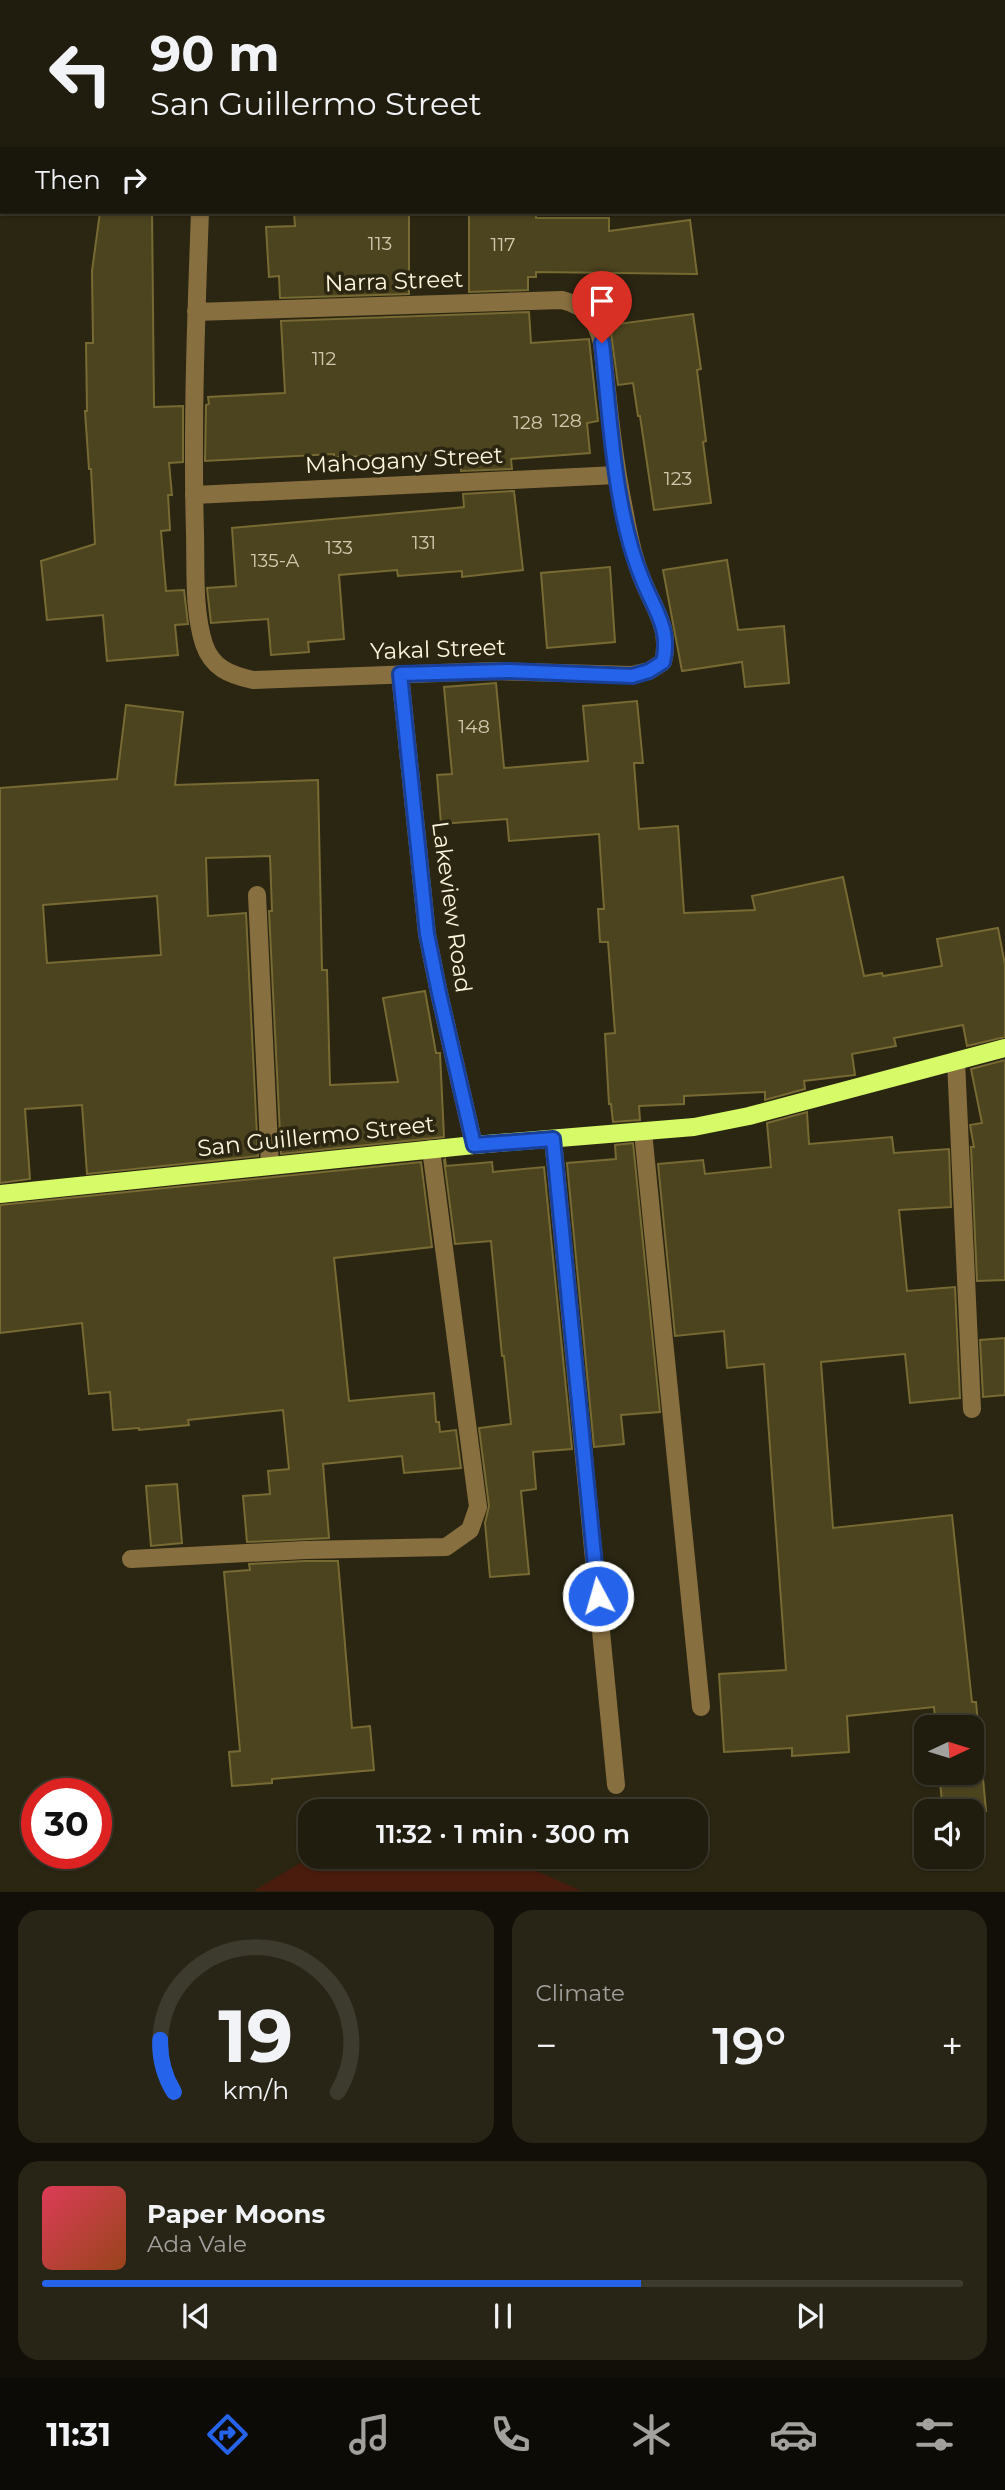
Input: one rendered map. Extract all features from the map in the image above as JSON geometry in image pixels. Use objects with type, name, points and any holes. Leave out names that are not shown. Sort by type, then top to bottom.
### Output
[{"type":"main road","name":"San Guillermo Street","points":[[0,1194],[431,1149],[694,1127],[749,1116],[1005,1048]]},
{"type":"street","points":[[194,495],[200,214]]},
{"type":"street","name":"Narra Street","points":[[196,312],[562,300],[577,304],[590,314],[602,343],[617,475]]},
{"type":"street","name":"Mahogany Street","points":[[194,495],[617,475]]},
{"type":"street","name":"Yakal Street","points":[[194,495],[199,619],[205,646],[215,663],[229,674],[253,680],[502,671],[632,676],[649,671],[663,662],[667,646],[663,628],[632,550],[617,475]]},
{"type":"street","name":"Lakeview Road","points":[[400,674],[427,934],[474,1145]]},
{"type":"street","points":[[257,895],[270,1166]]},
{"type":"street","points":[[956,1061],[972,1409]]},
{"type":"street","points":[[643,1132],[701,1707]]},
{"type":"street","points":[[553,1139],[617,1785]]},
{"type":"street","points":[[131,1559],[306,1550],[446,1547],[470,1530],[478,1507],[431,1149]]},
{"type":"shaded area","points":[[298,1865],[298,1869],[532,1869],[582,1891],[253,1891]]},
{"type":"building","points":[[100,214],[152,214],[154,407],[183,406],[183,462],[169,463],[172,495],[168,495],[170,530],[161,531],[166,591],[184,590],[188,624],[175,625],[178,655],[107,661],[103,615],[47,620],[41,561],[95,544],[85,411],[86,343],[93,343],[92,271]]},
{"type":"building","points":[[294,214],[409,214],[409,294],[280,298],[279,276],[269,277],[266,227],[295,226]]},
{"type":"building","points":[[469,214],[609,218],[609,231],[690,220],[697,274],[536,272],[536,277],[528,277],[528,290],[469,292]]},
{"type":"building","points":[[529,312],[531,343],[589,339],[598,421],[587,423],[590,453],[511,459],[512,469],[461,471],[460,453],[375,458],[334,457],[334,454],[205,461],[208,397],[285,393],[281,321]]},
{"type":"building","points":[[693,314],[701,369],[697,370],[711,503],[654,510],[633,383],[618,385],[610,325]]},
{"type":"building","points":[[514,491],[523,570],[462,577],[462,571],[398,576],[397,570],[339,575],[344,639],[308,642],[309,652],[271,655],[268,619],[211,623],[207,588],[236,586],[232,528],[464,507],[463,494]]},
{"type":"building","points":[[727,560],[738,630],[784,626],[789,683],[745,687],[742,662],[682,671],[663,570]]},
{"type":"building","points":[[610,567],[615,642],[547,648],[541,573]]},
{"type":"building","points":[[496,683],[504,768],[588,761],[583,706],[637,701],[643,763],[634,763],[639,829],[678,826],[684,913],[755,910],[752,896],[843,877],[864,976],[882,973],[883,976],[942,966],[937,939],[998,928],[1005,965],[1005,1037],[967,1046],[963,1025],[894,1038],[896,1046],[852,1054],[855,1075],[804,1081],[805,1089],[765,1100],[765,1092],[684,1096],[684,1104],[639,1106],[640,1120],[613,1122],[609,1104],[605,1034],[615,1033],[608,942],[600,942],[598,909],[604,909],[599,834],[509,841],[507,819],[441,824],[437,775],[452,774],[444,687]]},
{"type":"building","points":[[126,705],[183,712],[175,785],[318,780],[322,970],[327,970],[330,1085],[398,1082],[383,998],[425,991],[436,1053],[440,1053],[444,1137],[281,1154],[269,911],[272,911],[270,856],[206,858],[208,916],[246,913],[258,1156],[87,1174],[82,1105],[25,1109],[30,1179],[0,1183],[0,788],[117,779]],"holes":[[[157,896],[161,955],[47,963],[43,905]]]},
{"type":"building","points":[[1005,1060],[1005,1280],[977,1281],[971,1147],[974,1147],[970,1125],[982,1123],[971,1069]]},
{"type":"building","points":[[807,1112],[809,1144],[892,1137],[894,1153],[949,1149],[951,1207],[899,1210],[907,1291],[955,1287],[960,1398],[910,1403],[905,1354],[821,1362],[833,1528],[952,1515],[972,1702],[976,1702],[977,1715],[935,1715],[934,1707],[847,1716],[849,1752],[792,1756],[792,1748],[724,1752],[719,1674],[786,1670],[764,1364],[727,1368],[724,1331],[675,1336],[658,1164],[703,1160],[705,1174],[771,1167],[767,1123]]},
{"type":"building","points":[[633,1143],[660,1412],[621,1415],[624,1444],[594,1447],[567,1163],[616,1159],[615,1145]]},
{"type":"building","points":[[445,1159],[446,1166],[492,1162],[493,1172],[544,1167],[572,1449],[533,1452],[536,1489],[521,1491],[529,1574],[490,1577],[485,1523],[489,1506],[479,1428],[511,1424],[504,1356],[491,1241],[455,1244]]},
{"type":"building","points":[[421,1162],[432,1247],[334,1258],[349,1401],[434,1393],[436,1422],[439,1422],[440,1432],[456,1430],[461,1468],[404,1473],[402,1456],[323,1464],[329,1538],[247,1542],[243,1496],[270,1494],[268,1471],[289,1469],[283,1410],[188,1420],[189,1425],[113,1430],[110,1392],[89,1394],[82,1323],[0,1333],[0,1205]]},
{"type":"building","points":[[1005,1338],[1005,1395],[983,1397],[980,1340]]},
{"type":"building","points":[[177,1484],[182,1543],[151,1546],[146,1486]]},
{"type":"building","points":[[338,1561],[352,1728],[370,1726],[374,1770],[272,1779],[272,1783],[232,1786],[229,1752],[240,1751],[224,1572],[250,1570],[249,1564]]},
{"type":"building","points":[[940,1785],[984,1785],[986,1811],[984,1799],[942,1799]]},
{"type":"route","points":[[598,1596],[553,1139],[474,1145],[427,934],[400,674],[507,671],[632,676],[649,671],[663,662],[667,646],[663,628],[632,550],[617,475],[602,343]]}]
